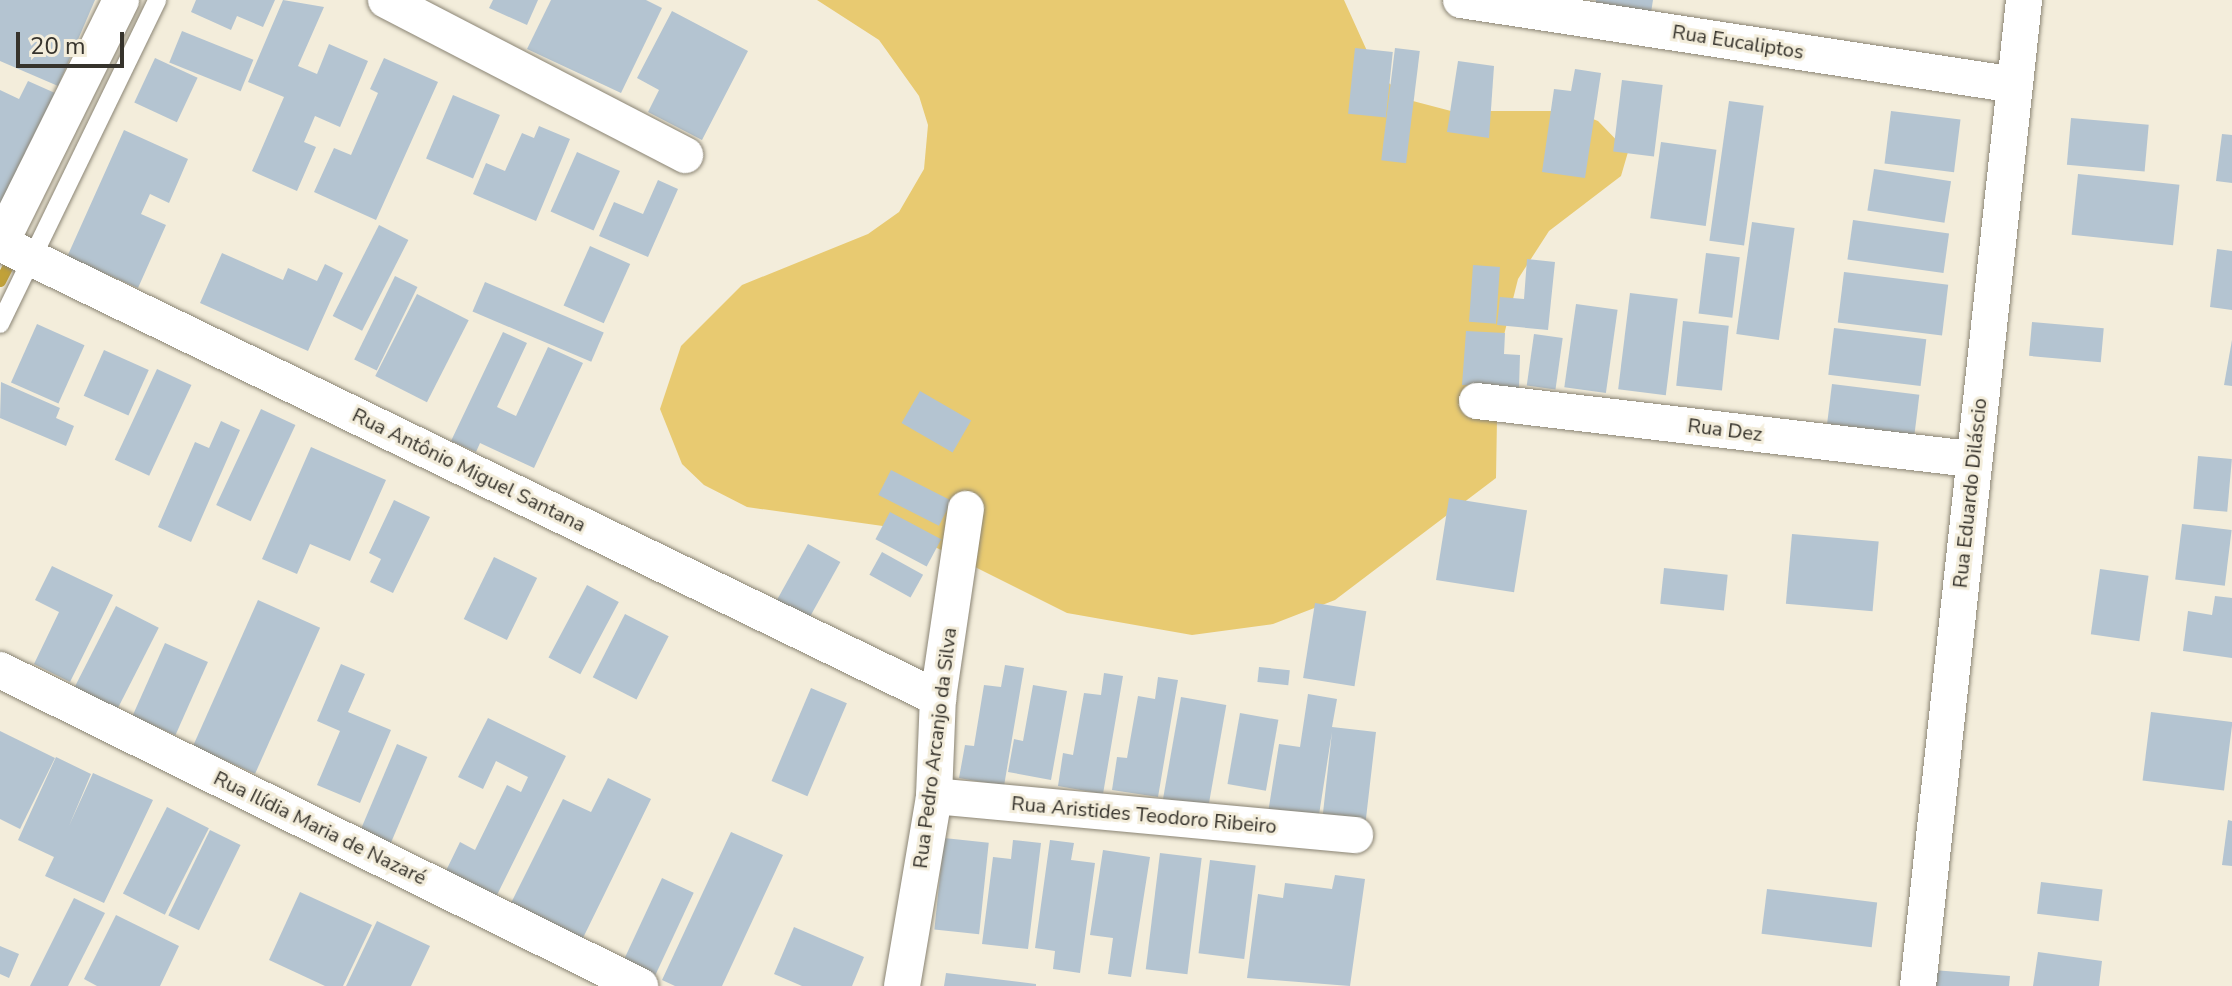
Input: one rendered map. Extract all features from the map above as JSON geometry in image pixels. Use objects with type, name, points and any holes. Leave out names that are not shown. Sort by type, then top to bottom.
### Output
[{"type":"street","points":[[8,247],[121,0]]},
{"type":"street","points":[[386,0],[685,155]]},
{"type":"street","name":"Rua Eucaliptos","points":[[1461,0],[2015,85]]},
{"type":"street","name":"Rua Eduardo Diláscio","points":[[1918,986],[2024,0]]},
{"type":"street","name":"Rua Antônio Miguel Santana","points":[[8,247],[938,698]]},
{"type":"street","name":"Rua Dez","points":[[1477,401],[1973,459]]},
{"type":"street","name":"Rua Pedro Arcanjo da Silva","points":[[902,986],[934,796],[938,698],[966,509]]},
{"type":"street","name":"Rua Ilídia Maria de Nazaré","points":[[0,670],[640,986]]},
{"type":"street","name":"Rua Aristides Teodoro Ribeiro","points":[[934,796],[1355,835]]},
{"type":"lane","points":[[0,324],[8,247],[157,0]]},
{"type":"shaded area","points":[[817,0],[1344,0],[1377,73],[1409,100],[1451,111],[1573,111],[1598,121],[1628,152],[1621,176],[1549,231],[1518,279],[1498,359],[1496,478],[1335,600],[1273,624],[1192,635],[1067,613],[897,528],[747,507],[704,485],[682,464],[660,409],[681,346],[742,285],[868,234],[899,212],[924,169],[928,125],[919,96],[879,40]]},
{"type":"building","points":[[0,0],[95,0],[58,86],[0,61]]},
{"type":"building","points":[[196,0],[275,0],[263,27],[237,16],[231,30],[191,12]]},
{"type":"building","points":[[283,0],[324,7],[298,66],[317,74],[329,44],[368,61],[340,127],[315,116],[304,142],[316,147],[297,191],[252,171],[284,97],[248,82]]},
{"type":"building","points":[[493,0],[538,0],[527,25],[489,8]]},
{"type":"building","points":[[551,0],[646,0],[662,8],[621,93],[527,49]]},
{"type":"building","points":[[1596,0],[1653,0],[1650,19],[1594,11]]},
{"type":"building","points":[[672,11],[748,51],[702,140],[648,112],[659,90],[637,78]]},
{"type":"building","points":[[182,31],[253,60],[241,91],[169,63]]},
{"type":"building","points":[[1355,48],[1393,52],[1386,118],[1348,114]]},
{"type":"building","points":[[1395,48],[1420,51],[1406,163],[1381,160]]},
{"type":"building","points":[[155,58],[198,78],[177,122],[134,102]]},
{"type":"building","points":[[384,58],[438,82],[376,220],[314,192],[334,148],[351,155],[378,93],[370,89]]},
{"type":"building","points":[[1458,61],[1494,66],[1489,138],[1447,132]]},
{"type":"building","points":[[1575,69],[1601,73],[1585,178],[1542,172],[1554,89],[1571,91]]},
{"type":"building","points":[[1622,80],[1663,85],[1654,156],[1613,151]]},
{"type":"building","points":[[28,81],[64,97],[0,219],[0,90],[19,99]]},
{"type":"building","points":[[453,95],[500,115],[473,178],[426,159]]},
{"type":"building","points":[[1729,101],[1764,106],[1744,245],[1709,241]]},
{"type":"building","points":[[1891,111],[1960,120],[1954,172],[1885,164]]},
{"type":"building","points":[[2071,118],[2149,125],[2145,172],[2067,165]]},
{"type":"building","points":[[539,126],[570,139],[536,221],[473,194],[486,163],[505,171],[522,133],[534,138]]},
{"type":"building","points":[[124,130],[188,159],[169,203],[150,194],[141,214],[166,225],[138,288],[67,257]]},
{"type":"building","points":[[2222,134],[2232,135],[2232,183],[2216,181]]},
{"type":"building","points":[[1661,142],[1716,150],[1706,226],[1650,218]]},
{"type":"building","points":[[577,152],[620,171],[593,230],[551,211]]},
{"type":"building","points":[[1874,169],[1951,181],[1944,223],[1867,210]]},
{"type":"building","points":[[2078,174],[2179,185],[2173,245],[2072,235]]},
{"type":"building","points":[[658,180],[678,189],[648,257],[599,236],[614,202],[643,214]]},
{"type":"building","points":[[1853,220],[1949,233],[1943,273],[1847,260]]},
{"type":"building","points":[[1752,222],[1795,228],[1779,340],[1736,334]]},
{"type":"building","points":[[379,225],[408,240],[362,331],[333,316]]},
{"type":"building","points":[[590,246],[630,264],[604,323],[564,305]]},
{"type":"building","points":[[2217,249],[2232,251],[2232,310],[2210,307]]},
{"type":"building","points":[[222,253],[283,280],[288,268],[317,281],[325,264],[343,273],[308,351],[200,303]]},
{"type":"building","points":[[1706,253],[1740,257],[1732,318],[1699,314]]},
{"type":"building","points":[[1527,259],[1555,262],[1548,330],[1497,325],[1500,297],[1524,299]]},
{"type":"building","points":[[1473,265],[1500,267],[1496,324],[1469,322]]},
{"type":"building","points":[[1844,272],[1948,285],[1942,335],[1838,323]]},
{"type":"building","points":[[395,276],[417,287],[377,371],[354,360]]},
{"type":"building","points":[[485,282],[604,332],[591,362],[472,311]]},
{"type":"building","points":[[1630,293],[1678,299],[1666,395],[1618,389]]},
{"type":"building","points":[[417,294],[469,320],[427,402],[375,376]]},
{"type":"building","points":[[1576,304],[1618,310],[1606,393],[1564,387]]},
{"type":"building","points":[[1683,321],[1729,326],[1722,390],[1676,386]]},
{"type":"building","points":[[2032,322],[2104,328],[2101,362],[2029,356]]},
{"type":"building","points":[[37,324],[85,345],[58,404],[11,382]]},
{"type":"building","points":[[1834,328],[1926,339],[1921,386],[1828,375]]},
{"type":"building","points":[[1466,331],[1505,333],[1504,354],[1520,355],[1519,388],[1462,385]]},
{"type":"building","points":[[503,332],[527,343],[497,407],[516,416],[548,347],[583,363],[534,468],[480,443],[476,452],[451,441]]},
{"type":"building","points":[[1534,334],[1563,338],[1555,390],[1527,385]]},
{"type":"building","points":[[2232,340],[2232,386],[2224,385]]},
{"type":"building","points":[[104,350],[149,370],[128,416],[84,396]]},
{"type":"building","points":[[157,369],[191,385],[149,476],[115,460]]},
{"type":"building","points":[[1,382],[60,408],[56,418],[74,426],[66,446],[0,418]]},
{"type":"building","points":[[1832,384],[1919,395],[1914,434],[1827,424]]},
{"type":"building","points":[[920,391],[971,420],[953,453],[902,423]]},
{"type":"building","points":[[261,409],[295,425],[251,521],[216,505]]},
{"type":"building","points":[[221,421],[240,430],[191,542],[158,527],[195,442],[209,448]]},
{"type":"building","points":[[311,447],[386,480],[350,561],[310,544],[297,574],[262,559]]},
{"type":"building","points":[[2198,456],[2232,459],[2227,512],[2193,509]]},
{"type":"building","points":[[891,470],[952,501],[939,526],[878,495]]},
{"type":"building","points":[[1449,498],[1527,510],[1514,592],[1436,580]]},
{"type":"building","points":[[394,500],[430,517],[393,593],[370,582],[381,559],[369,553]]},
{"type":"building","points":[[890,512],[941,539],[927,567],[875,539]]},
{"type":"building","points":[[2182,524],[2232,530],[2225,586],[2175,580]]},
{"type":"building","points":[[1792,534],[1879,542],[1873,611],[1786,604]]},
{"type":"building","points":[[808,544],[840,562],[807,622],[775,604]]},
{"type":"building","points":[[882,552],[923,575],[911,598],[869,575]]},
{"type":"building","points":[[494,557],[537,578],[507,640],[464,619]]},
{"type":"building","points":[[52,566],[113,595],[70,682],[34,664],[59,612],[35,600]]},
{"type":"building","points":[[1664,568],[1728,575],[1724,610],[1660,604]]},
{"type":"building","points":[[2100,569],[2149,576],[2139,641],[2091,634]]},
{"type":"building","points":[[587,585],[619,602],[580,674],[549,657]]},
{"type":"building","points":[[2215,596],[2232,598],[2232,658],[2183,651],[2188,611],[2212,615]]},
{"type":"building","points":[[258,600],[320,628],[255,774],[193,746]]},
{"type":"building","points":[[1315,603],[1366,611],[1354,686],[1303,678]]},
{"type":"building","points":[[116,606],[159,628],[117,711],[74,689]]},
{"type":"building","points":[[625,614],[669,636],[636,700],[593,677]]},
{"type":"building","points":[[165,643],[208,662],[175,735],[132,716]]},
{"type":"building","points":[[341,664],[365,674],[348,712],[391,730],[360,803],[317,785],[340,731],[317,721]]},
{"type":"building","points":[[1005,665],[1024,668],[1004,786],[959,778],[965,745],[974,746],[984,685],[1001,687]]},
{"type":"building","points":[[1259,667],[1290,670],[1288,685],[1257,682]]},
{"type":"building","points":[[1104,673],[1123,676],[1103,794],[1058,786],[1063,753],[1073,755],[1084,693],[1101,695]]},
{"type":"building","points":[[1158,677],[1178,680],[1158,797],[1112,790],[1117,757],[1127,758],[1138,696],[1155,699]]},
{"type":"building","points":[[1033,685],[1067,691],[1051,780],[1008,772],[1014,739],[1023,741]]},
{"type":"building","points":[[811,688],[847,703],[807,796],[772,781]]},
{"type":"building","points":[[1308,694],[1337,699],[1332,727],[1376,732],[1365,827],[1322,822],[1332,732],[1318,821],[1268,813],[1279,744],[1300,747]]},
{"type":"building","points":[[1181,697],[1226,705],[1208,811],[1162,803]]},
{"type":"building","points":[[2151,712],[2232,722],[2224,790],[2143,780]]},
{"type":"building","points":[[1240,713],[1278,720],[1266,791],[1227,784]]},
{"type":"building","points":[[488,718],[566,756],[492,905],[441,881],[460,842],[475,850],[507,785],[521,792],[528,777],[496,761],[483,789],[458,777]]},
{"type":"building","points":[[0,731],[55,758],[20,829],[0,819]]},
{"type":"building","points":[[397,744],[427,757],[389,848],[358,835]]},
{"type":"building","points":[[56,757],[91,774],[69,826],[93,773],[153,800],[104,903],[45,876],[54,857],[18,840]]},
{"type":"building","points":[[608,778],[651,799],[582,940],[510,905],[563,799],[591,812]]},
{"type":"building","points":[[167,807],[209,828],[165,915],[123,893]]},
{"type":"building","points":[[2228,820],[2232,821],[2232,866],[2222,865]]},
{"type":"building","points":[[210,830],[241,845],[199,930],[168,915]]},
{"type":"building","points":[[731,832],[783,855],[722,986],[675,986],[662,980]]},
{"type":"building","points":[[944,838],[989,843],[979,934],[934,929]]},
{"type":"building","points":[[1013,840],[1041,843],[1028,949],[982,944],[993,857],[1011,859]]},
{"type":"building","points":[[1050,840],[1074,843],[1071,860],[1095,863],[1080,973],[1053,969],[1055,951],[1035,948]]},
{"type":"building","points":[[1103,850],[1150,857],[1131,977],[1108,974],[1113,938],[1090,935]]},
{"type":"building","points":[[1160,853],[1202,858],[1187,974],[1146,969]]},
{"type":"building","points":[[1210,860],[1256,866],[1244,959],[1199,953]]},
{"type":"building","points":[[1335,875],[1365,879],[1350,986],[1247,978],[1258,894],[1283,898],[1285,883],[1332,889]]},
{"type":"building","points":[[662,878],[694,893],[654,978],[622,963]]},
{"type":"building","points":[[2041,882],[2103,890],[2099,921],[2037,914]]},
{"type":"building","points":[[1767,889],[1877,903],[1872,947],[1762,934]]},
{"type":"building","points":[[300,892],[372,925],[343,986],[325,986],[269,960]]},
{"type":"building","points":[[74,898],[105,913],[68,986],[30,986]]},
{"type":"building","points":[[116,915],[179,946],[160,986],[97,986],[84,979]]},
{"type":"building","points":[[377,921],[430,946],[411,986],[346,986]]},
{"type":"building","points":[[794,927],[864,957],[852,986],[802,986],[774,974]]},
{"type":"building","points":[[0,946],[19,954],[9,978],[0,974]]},
{"type":"building","points":[[2038,952],[2102,961],[2099,986],[2033,986]]},
{"type":"building","points":[[1933,970],[2010,976],[2009,986],[1932,986]]},
{"type":"building","points":[[946,973],[1036,984],[1036,986],[944,986]]},
{"type":"waterway","points":[[0,281],[14,253]]}]
